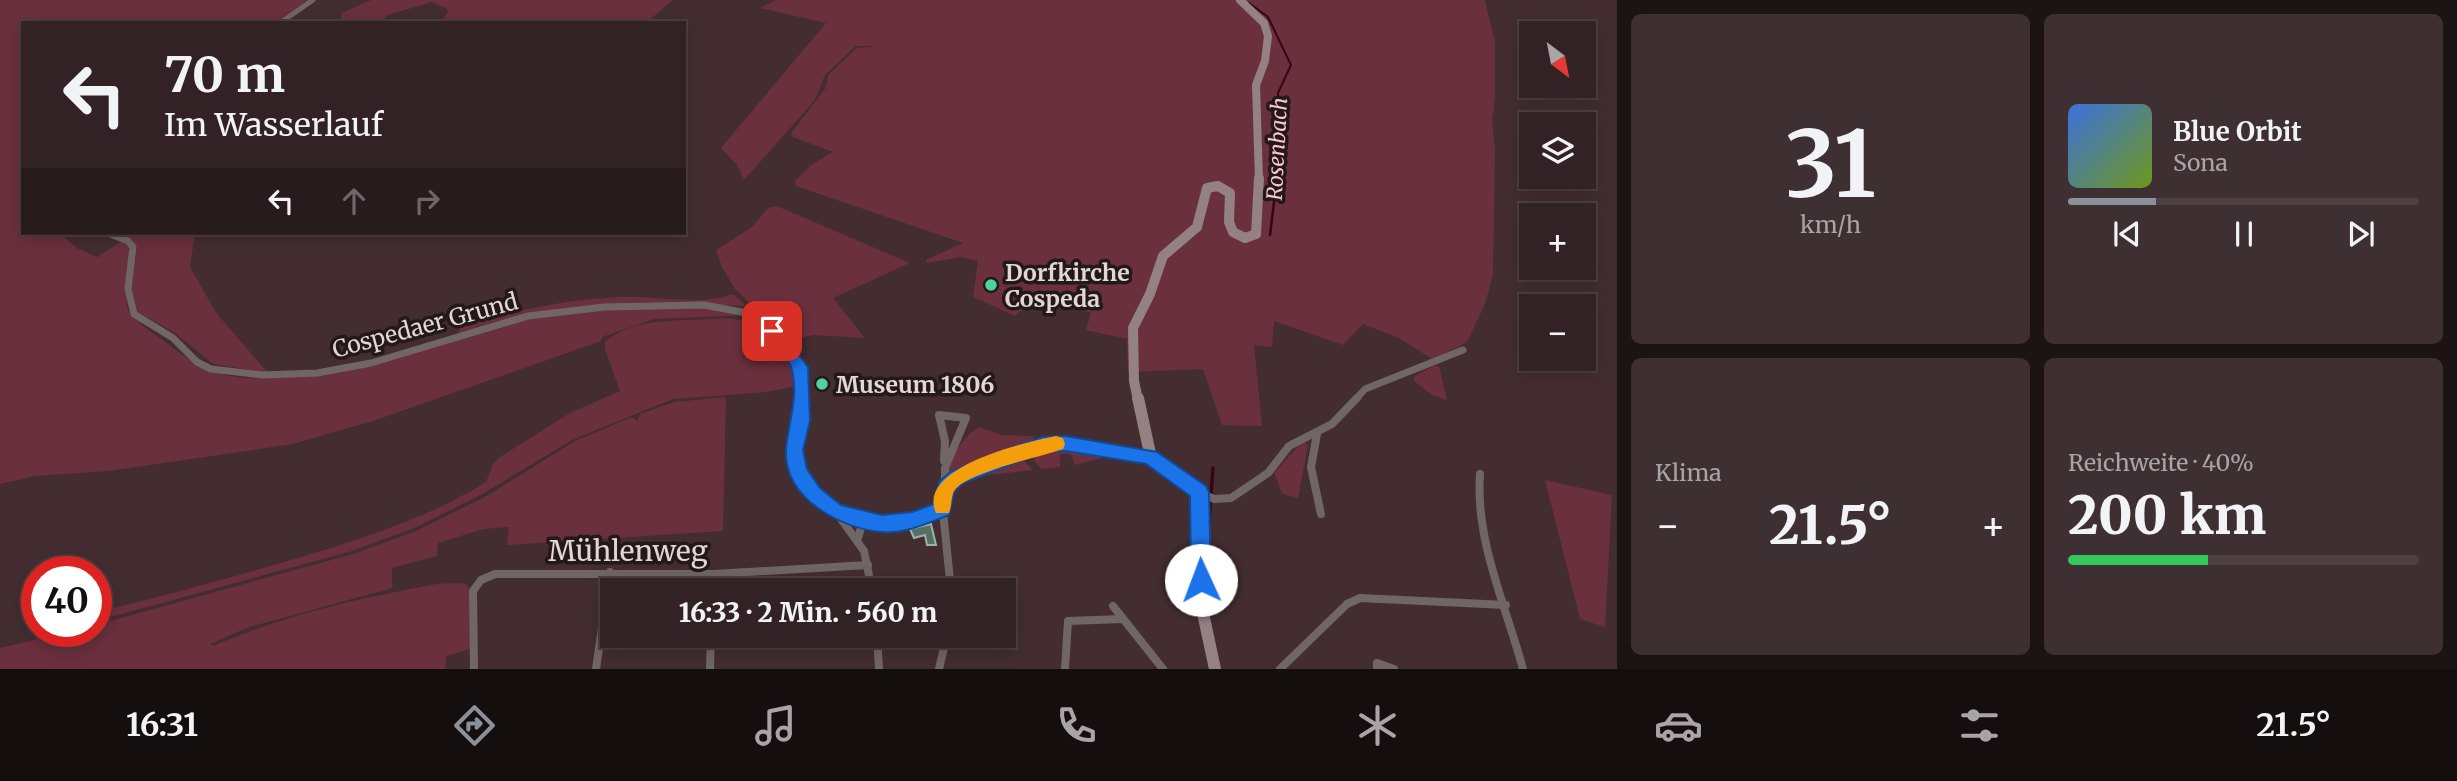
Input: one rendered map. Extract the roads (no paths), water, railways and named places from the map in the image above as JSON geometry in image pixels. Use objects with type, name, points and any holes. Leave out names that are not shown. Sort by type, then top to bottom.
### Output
[{"type":"street","points":[[283,21],[313,0]]},
{"type":"street","points":[[1151,458],[1140,416],[1133,365],[1133,328],[1150,294],[1163,256],[1197,227],[1206,189],[1211,186],[1223,187],[1230,193],[1229,222],[1233,232],[1250,237],[1257,230],[1260,196],[1256,85],[1265,61],[1268,33],[1264,23],[1240,0]]},
{"type":"street","name":"Cospedaer Grund","points":[[113,235],[128,241],[134,250],[128,289],[134,314],[148,326],[173,338],[197,362],[227,373],[292,375],[345,368],[390,358],[528,316],[604,307],[704,305],[758,315],[799,364],[802,411],[796,460],[809,488],[836,512]]},
{"type":"street","points":[[945,488],[974,468],[1043,444],[1091,447],[1151,458],[1207,495],[1231,498],[1268,473],[1290,446],[1332,424],[1365,389],[1463,350]]},
{"type":"street","points":[[944,461],[963,436],[967,418],[939,415],[945,441],[944,461],[945,488],[942,509],[950,578]]},
{"type":"street","points":[[1317,434],[1309,460],[1310,479],[1321,514]]},
{"type":"street","points":[[1480,474],[1477,486],[1493,565],[1523,669]]},
{"type":"street","points":[[1207,495],[1203,613],[1215,669]]},
{"type":"street","points":[[836,512],[863,520],[900,523],[942,509]]},
{"type":"street","points":[[836,512],[858,541],[870,578]]},
{"type":"street","points":[[858,541],[863,520]]},
{"type":"street","name":"Mühlenweg","points":[[474,669],[473,591],[481,580],[495,574],[714,574],[868,565]]},
{"type":"street","points":[[596,669],[610,572]]},
{"type":"street","points":[[714,574],[714,578]]},
{"type":"street","points":[[1280,669],[1347,604],[1360,598],[1506,605]]},
{"type":"street","points":[[1112,607],[1163,669]]},
{"type":"street","points":[[1065,669],[1068,621],[1122,619]]},
{"type":"street","points":[[710,669],[711,648]]},
{"type":"street","points":[[878,648],[879,669]]},
{"type":"street","points":[[939,669],[944,648]]},
{"type":"street","points":[[1377,669],[1377,663],[1394,669]]},
{"type":"waterway","name":"Rosenbach","points":[[1249,3],[1268,17],[1291,65],[1278,93],[1277,180]]},
{"type":"waterway","name":"Rosenbach","points":[[1270,235],[1277,178]]},
{"type":"waterway","points":[[1207,547],[1213,468]]},
{"type":"place","name":"Dorfkirche Cospeda","points":[[991,285]]},
{"type":"place","name":"Museum 1806","points":[[822,384]]}]
